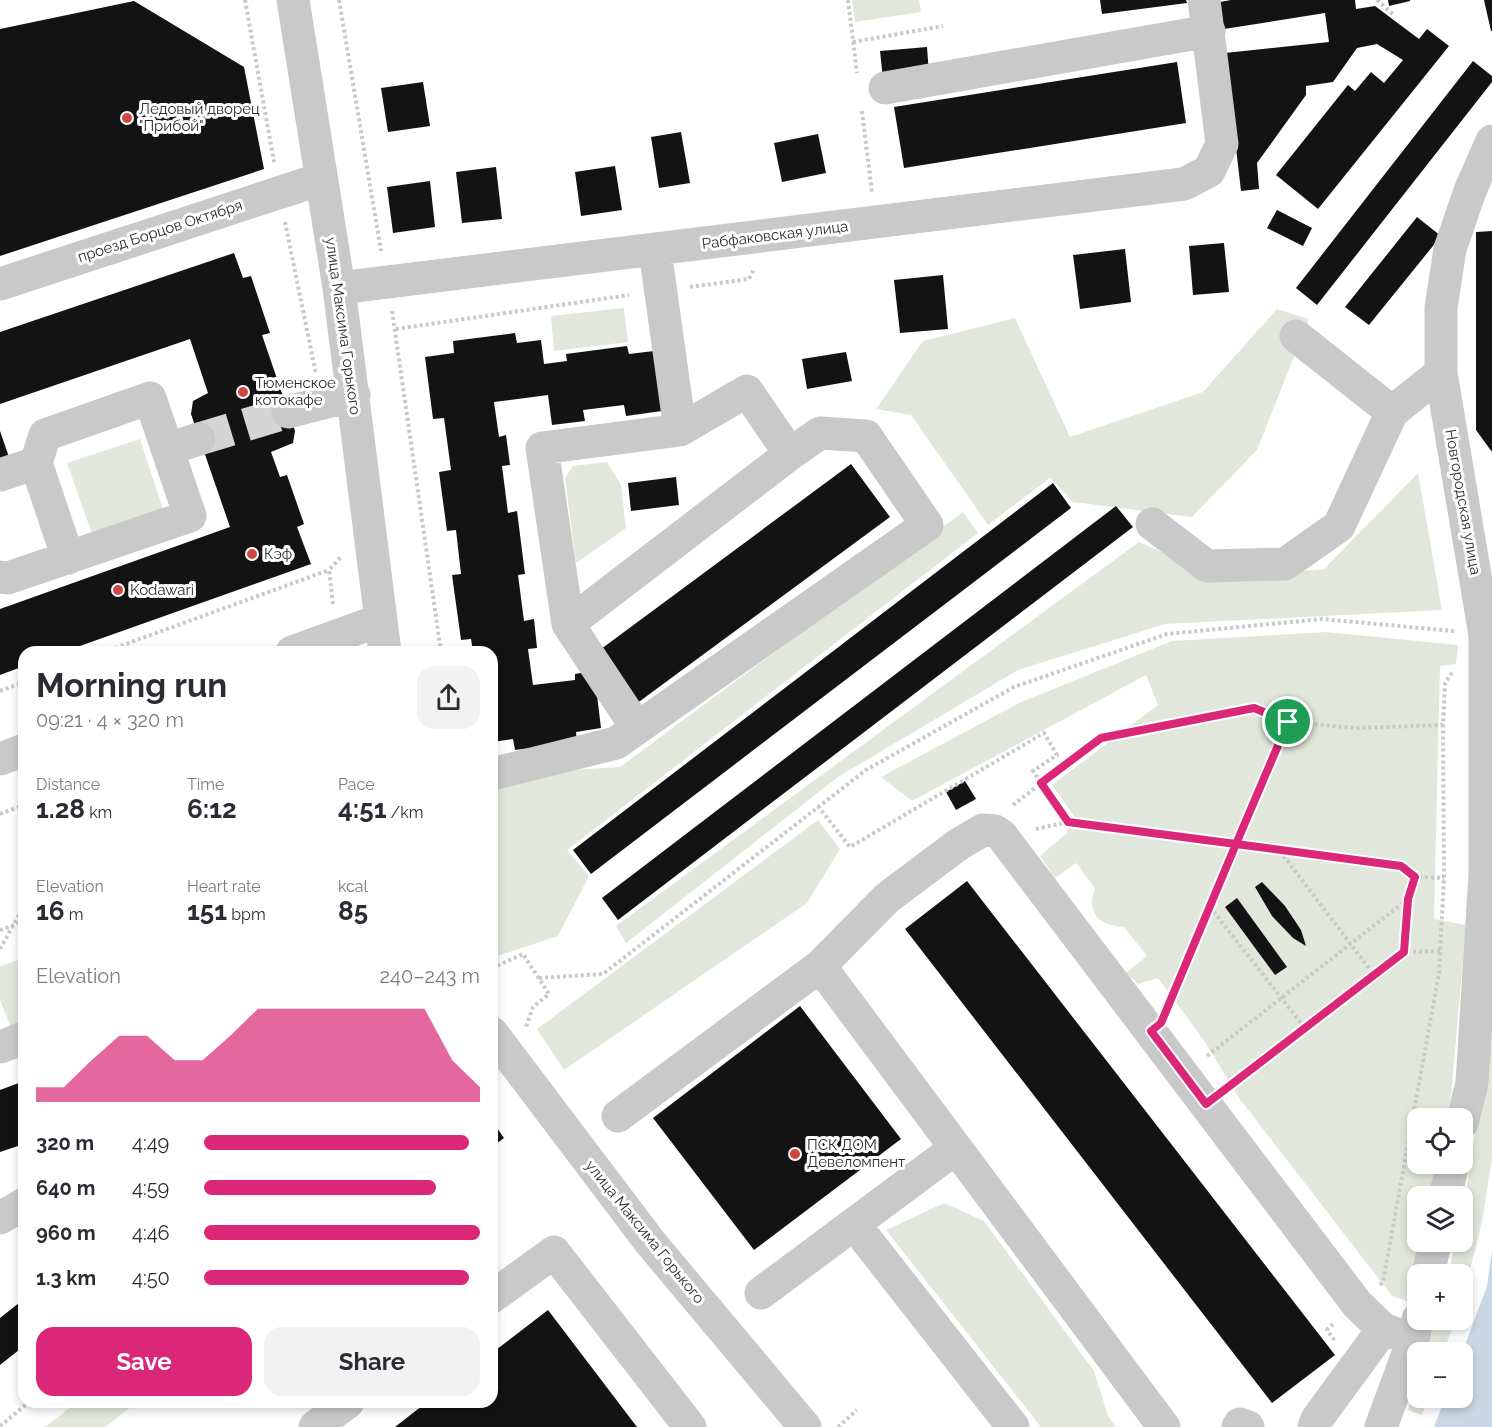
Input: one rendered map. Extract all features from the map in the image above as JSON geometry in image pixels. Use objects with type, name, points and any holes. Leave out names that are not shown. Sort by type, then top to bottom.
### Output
[{"type":"street","name":"улица Максима Горького","points":[[293,0],[339,288],[385,646]]},
{"type":"street","name":"Рабфаковская улица","points":[[339,288],[1184,184],[1209,171],[1222,144],[1206,16]]},
{"type":"street","points":[[885,88],[1206,16]]},
{"type":"street","name":"Новгородская улица","points":[[1466,1108],[1472,1083],[1485,874],[1484,568],[1441,373],[1441,309],[1450,249],[1470,191],[1492,141]]},
{"type":"street","name":"проезд Борцов Октября","points":[[0,284],[321,179]]},
{"type":"street","points":[[656,250],[680,430]]},
{"type":"street","points":[[1296,336],[1392,412]]},
{"type":"street","points":[[1152,524],[1207,566],[1285,564],[1339,526],[1392,412],[1441,373]]},
{"type":"street","points":[[637,728],[568,624],[542,448],[680,430],[747,391],[790,454]]},
{"type":"street","points":[[288,412],[354,395]]},
{"type":"street","points":[[0,577],[8,578],[69,558],[190,516],[150,398],[45,435],[36,463],[69,558]]},
{"type":"street","points":[[498,772],[616,743],[927,525],[866,436],[820,433],[568,624]]},
{"type":"street","points":[[167,449],[199,439]]},
{"type":"street","points":[[0,475],[36,463]]},
{"type":"street","points":[[309,646],[381,620]]},
{"type":"street","points":[[0,759],[18,752]]},
{"type":"street","points":[[618,1116],[820,966],[886,898],[959,844],[983,830],[995,831],[1002,836],[1357,1304],[1404,1329]]},
{"type":"street","points":[[820,966],[1164,1427]]},
{"type":"street","points":[[0,1047],[18,1040]]},
{"type":"street","name":"улица Максима Горького","points":[[498,1041],[650,1242],[793,1423]]},
{"type":"street","points":[[761,1293],[956,1148]]},
{"type":"street","points":[[0,1218],[18,1208]]},
{"type":"street","points":[[854,1224],[1013,1427]]},
{"type":"street","points":[[498,1293],[554,1252],[690,1427]]},
{"type":"street","points":[[1314,1427],[1317,1419],[1404,1329]]},
{"type":"street","points":[[1381,1427],[1404,1329]]},
{"type":"street","points":[[315,1427],[340,1408]]},
{"type":"street","points":[[1238,1427],[1240,1424],[1248,1427]]},
{"type":"path","points":[[245,0],[279,192],[321,403]]},
{"type":"path","points":[[339,0],[387,283],[440,646]]},
{"type":"path","points":[[1377,0],[1395,16]]},
{"type":"path","points":[[854,42],[943,26]]},
{"type":"path","points":[[120,646],[329,570],[346,552]]},
{"type":"path","points":[[329,570],[338,636]]},
{"type":"path","points":[[498,965],[523,954],[540,978],[603,974],[866,770],[1014,687],[1167,634],[1322,619],[1485,635]]},
{"type":"path","points":[[1338,1346],[1327,1330],[1383,1282],[1440,973],[1444,878],[1445,683],[1455,668]]},
{"type":"path","points":[[0,691],[18,684]]},
{"type":"path","points":[[1041,783],[1101,738],[1254,708],[1288,722],[1356,728],[1443,725]]},
{"type":"path","points":[[1151,1031],[1161,1023],[1288,722]]},
{"type":"path","points":[[1419,726],[1443,725]]},
{"type":"path","points":[[818,806],[850,847],[1044,733],[1057,755],[1033,771],[1068,822],[1401,866],[1415,877],[1444,878]]},
{"type":"path","points":[[0,813],[18,807]]},
{"type":"path","points":[[1280,850],[1374,975]]},
{"type":"path","points":[[1404,952],[1408,899],[1415,877]]},
{"type":"path","points":[[1183,1074],[1408,899]]},
{"type":"path","points":[[1210,906],[1305,1028]]},
{"type":"path","points":[[0,950],[18,920]]},
{"type":"path","points":[[0,930],[16,924]]},
{"type":"path","points":[[1206,1104],[1404,952],[1441,951]]},
{"type":"path","points":[[0,1426],[22,1408]]},
{"type":"path","points":[[838,1427],[857,1410]]},
{"type":"shaded area","points":[[852,0],[919,0],[921,12],[855,22]]},
{"type":"shaded area","points":[[624,308],[628,342],[554,351],[551,316]]},
{"type":"shaded area","points":[[1277,309],[1309,319],[1257,450],[1192,517],[1073,502],[1050,478],[988,525],[911,415],[876,409],[923,341],[1015,318],[1070,437],[1203,392]]},
{"type":"shaded area","points":[[140,439],[163,509],[92,534],[67,463]]},
{"type":"shaded area","points":[[607,462],[621,485],[626,528],[576,563],[565,478],[573,466]]},
{"type":"shaded area","points":[[1418,473],[1442,610],[1165,624],[1018,670],[838,777],[626,943],[616,926],[1139,542],[1221,579],[1324,569]]},
{"type":"shaded area","points":[[963,512],[978,533],[567,850],[589,876],[558,936],[498,956],[498,785],[539,772],[620,767]]},
{"type":"shaded area","points":[[1326,632],[1458,645],[1456,664],[1440,666],[1434,919],[1466,925],[1448,1108],[1407,1108],[1407,1174],[1435,1174],[1432,1186],[1407,1186],[1407,1252],[1418,1252],[1415,1264],[1407,1264],[1407,1301],[1392,1296],[1239,1098],[1205,1042],[1158,978],[1138,984],[1126,973],[1147,956],[1124,927],[1102,921],[1093,911],[1092,897],[1095,888],[1076,863],[1055,878],[1040,856],[1067,833],[1074,816],[1052,785],[1158,705],[1146,675],[912,801],[881,777],[1019,703],[1172,641]]},
{"type":"shaded area","points":[[818,820],[840,849],[807,903],[564,1070],[537,1029]]},
{"type":"shaded area","points":[[18,960],[18,1025],[11,1028],[0,1000],[0,966]]},
{"type":"shaded area","points":[[1492,1006],[1492,1158],[1482,1222],[1472,1264],[1451,1264],[1454,1252],[1473,1252],[1473,1186],[1467,1186],[1469,1174],[1473,1174],[1473,1147],[1486,1065]]},
{"type":"shaded area","points":[[944,1203],[984,1221],[1094,1371],[1108,1416],[1116,1427],[1041,1427],[886,1230]]},
{"type":"shaded area","points":[[1433,1330],[1451,1330],[1447,1342],[1429,1342]]},
{"type":"shaded area","points":[[70,1408],[130,1408],[105,1427],[45,1427]]},
{"type":"shaded area","points":[[1409,1408],[1424,1408],[1422,1415],[1408,1410]]},
{"type":"water","points":[[1492,1249],[1492,1427],[1434,1427],[1441,1408],[1473,1408],[1473,1342],[1466,1342],[1471,1330],[1473,1330],[1473,1324],[1487,1286]]},
{"type":"building","points":[[1100,0],[1186,0],[1187,3],[1102,14]]},
{"type":"building","points":[[1231,0],[1355,0],[1356,9],[1375,6],[1419,39],[1427,29],[1449,46],[1318,209],[1276,175],[1348,85],[1355,91],[1371,72],[1384,83],[1403,60],[1377,44],[1357,48],[1333,82],[1306,86],[1306,95],[1257,163],[1259,189],[1241,191],[1225,53],[1329,42],[1325,13],[1224,29],[1220,2]]},
{"type":"building","points":[[1388,0],[1410,0],[1410,1],[1389,6]]},
{"type":"building","points":[[1484,0],[1492,0],[1492,31],[1491,31]]},
{"type":"building","name":"Ледовый дворец \"Прибой\"","points":[[134,1],[244,67],[264,169],[0,256],[0,29]]},
{"type":"building","points":[[927,47],[929,74],[883,79],[880,51]]},
{"type":"building","points":[[1473,61],[1492,76],[1492,82],[1317,305],[1296,288]]},
{"type":"building","points":[[1177,62],[1186,123],[904,168],[894,107]]},
{"type":"building","points":[[423,82],[430,126],[388,132],[381,88]]},
{"type":"building","points":[[681,132],[690,183],[659,188],[651,137]]},
{"type":"building","points":[[818,134],[826,173],[782,182],[774,143]]},
{"type":"building","points":[[615,166],[622,210],[581,216],[575,172]]},
{"type":"building","points":[[496,167],[502,219],[462,223],[456,172]]},
{"type":"building","points":[[430,181],[435,227],[393,233],[387,187]]},
{"type":"building","points":[[1277,210],[1312,228],[1303,246],[1267,228]]},
{"type":"building","points":[[1417,217],[1441,236],[1369,325],[1345,307]]},
{"type":"building","points":[[1492,231],[1492,452],[1476,430],[1476,232]]},
{"type":"building","points":[[1224,243],[1229,292],[1193,295],[1189,246]]},
{"type":"building","points":[[1125,249],[1131,302],[1080,309],[1073,255]]},
{"type":"building","points":[[234,253],[243,278],[251,276],[270,333],[262,335],[295,431],[293,443],[271,452],[280,477],[287,475],[304,524],[297,527],[311,564],[80,646],[18,646],[18,668],[0,675],[0,609],[230,527],[191,414],[193,401],[208,393],[190,339],[0,404],[0,332]]},
{"type":"building","points":[[943,275],[948,329],[900,333],[894,280]]},
{"type":"building","points":[[515,333],[517,343],[541,340],[544,364],[567,361],[566,354],[627,346],[629,354],[654,351],[662,411],[626,416],[624,405],[583,410],[585,421],[552,425],[548,395],[494,402],[499,437],[506,435],[510,465],[502,466],[508,513],[517,511],[525,574],[518,575],[524,621],[534,619],[537,648],[528,649],[533,685],[575,680],[575,674],[594,671],[601,728],[576,732],[577,742],[515,750],[513,739],[498,741],[498,646],[472,646],[471,639],[461,640],[452,575],[461,574],[456,530],[447,531],[439,472],[451,470],[444,418],[433,419],[425,357],[454,353],[453,341]]},
{"type":"building","points":[[846,352],[852,381],[807,389],[802,359]]},
{"type":"building","points":[[0,431],[9,457],[0,461]]},
{"type":"building","points":[[851,464],[890,517],[636,704],[597,652]]},
{"type":"building","points":[[676,477],[679,505],[631,511],[628,483]]},
{"type":"building","points":[[1053,483],[1071,508],[591,874],[573,850]]},
{"type":"building","points":[[1116,506],[1133,527],[618,920],[602,898]]},
{"type":"building","points":[[965,781],[976,799],[956,810],[946,792]]},
{"type":"building","points":[[967,881],[1335,1355],[1272,1403],[905,929]]},
{"type":"building","points":[[1262,882],[1285,906],[1301,930],[1306,946],[1293,938],[1272,916],[1255,887]]},
{"type":"building","points":[[1237,898],[1287,967],[1275,975],[1225,907]]},
{"type":"building","points":[[800,1006],[901,1139],[754,1250],[653,1118]]},
{"type":"building","points":[[18,1083],[18,1146],[0,1152],[0,1090]]},
{"type":"building","points":[[498,1130],[504,1138],[498,1142]]},
{"type":"building","points":[[18,1304],[18,1351],[0,1365],[0,1318]]},
{"type":"building","points":[[548,1310],[637,1427],[395,1427],[419,1408],[498,1408],[498,1348]]},
{"type":"tunnel","points":[[199,439],[288,412]]},
{"type":"place","name":"Ледовый дворец \"Прибой\"","points":[[127,118]]},
{"type":"place","name":"Тюменское котокафе","points":[[243,392]]},
{"type":"place","name":"Кэф","points":[[252,554]]},
{"type":"place","name":"Kodawari","points":[[118,590]]},
{"type":"place","name":"ПСК ДОМ Девеломпент","points":[[795,1154]]},
{"type":"route","points":[[1288,722],[1236,844],[1401,866],[1415,877],[1408,899],[1404,952],[1206,1104],[1151,1031],[1161,1023],[1236,844],[1068,822],[1041,783],[1101,738],[1254,708],[1288,722]]}]
